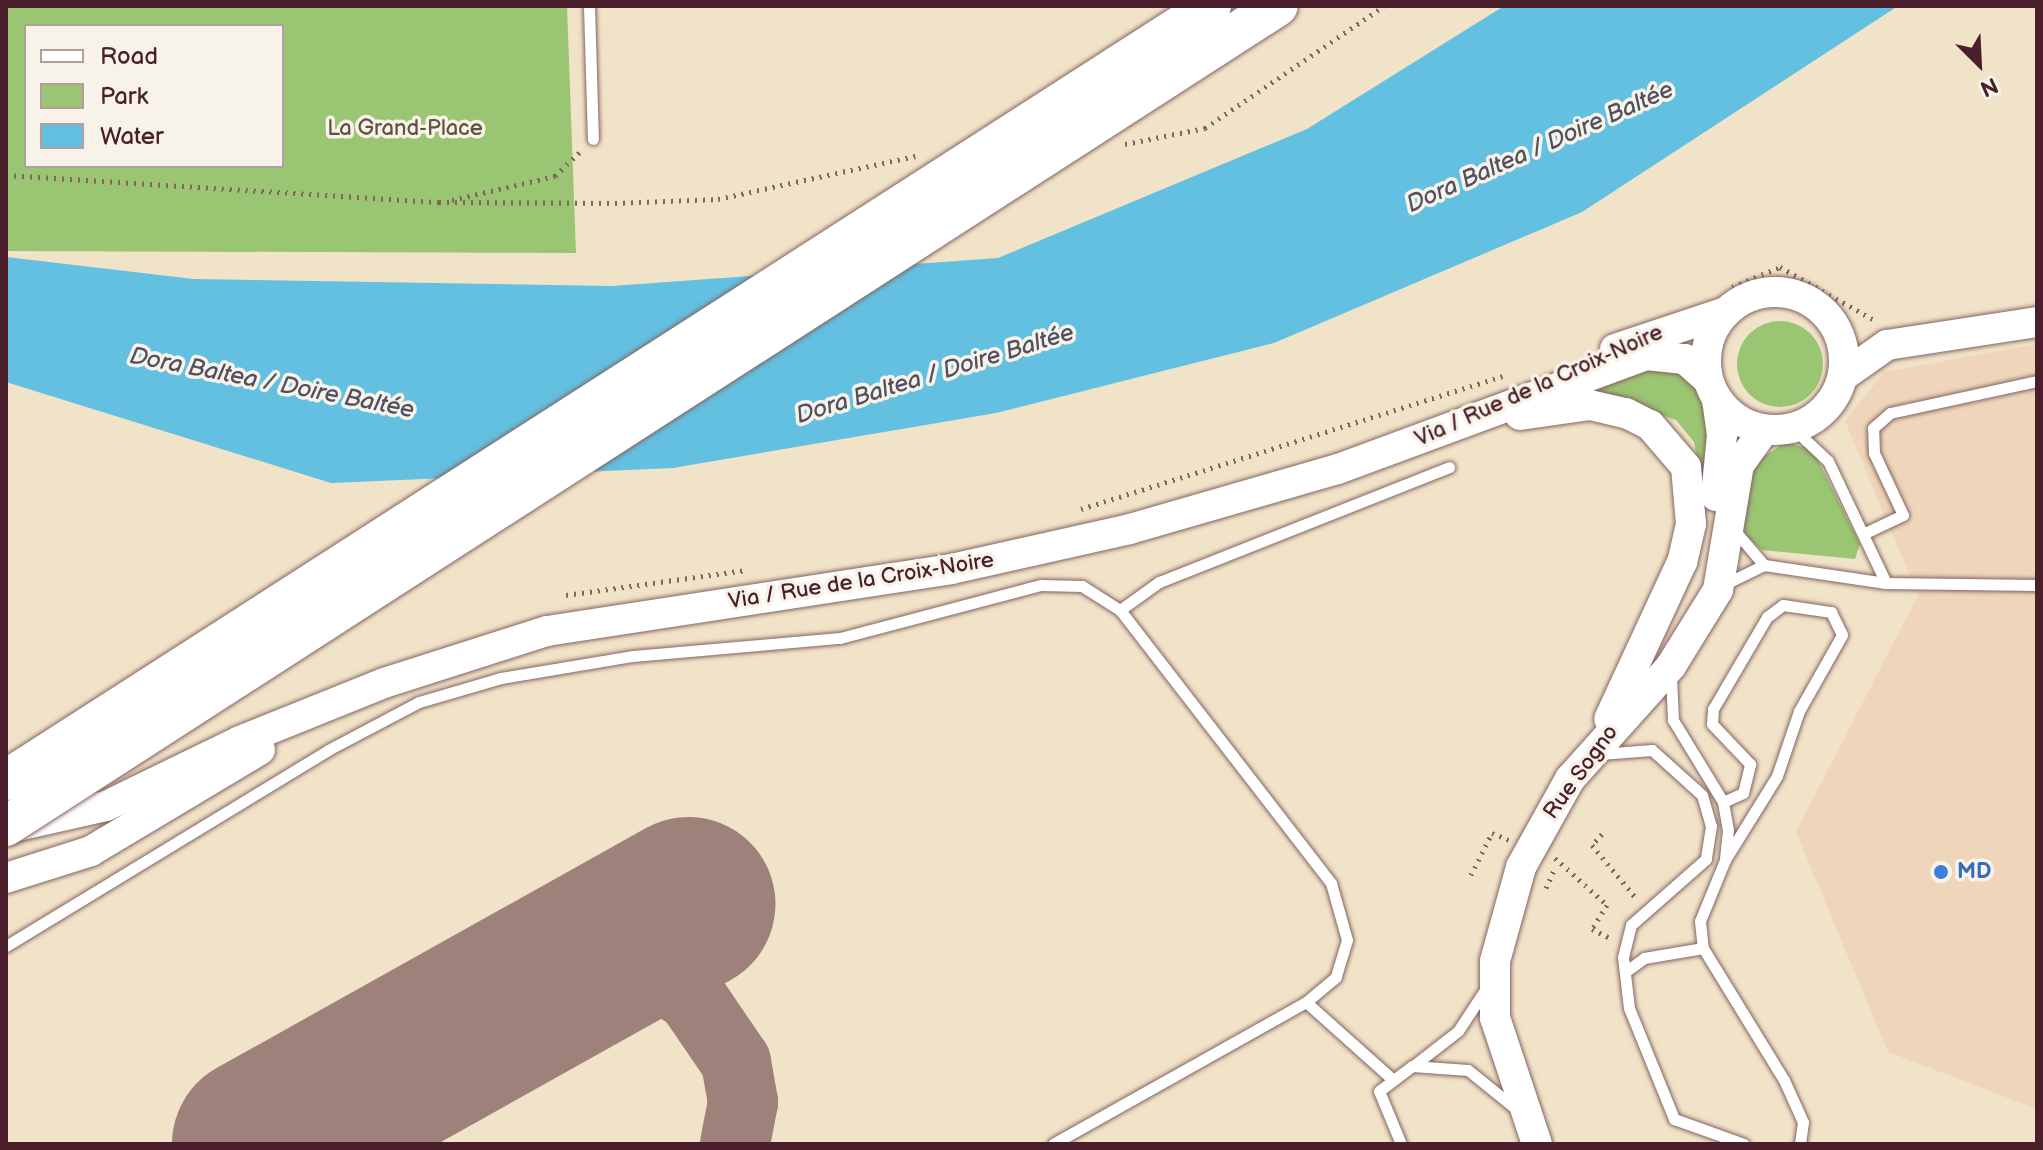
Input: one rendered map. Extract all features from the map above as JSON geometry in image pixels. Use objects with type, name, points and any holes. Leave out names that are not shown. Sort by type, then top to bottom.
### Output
[{"type":"highway","points":[[6,780],[1211,6]]},
{"type":"highway","points":[[6,827],[1278,6]]},
{"type":"street","points":[[1843,376],[1835,327],[1822,310],[1785,293],[1764,293],[1724,302],[1708,344],[1712,389],[1737,419],[1779,429],[1830,403],[1843,376],[1887,345],[2037,322]]},
{"type":"street","name":"Via / Rue de la Croix-Noire","points":[[1398,448],[1724,302]]},
{"type":"street","points":[[1835,327],[1887,345]]},
{"type":"street","name":"Via / Rue de la Croix-Noire","points":[[6,827],[106,806],[324,708],[547,631],[951,569],[1220,506],[1479,421],[1646,355],[1685,359],[1712,389]]},
{"type":"street","name":"Rue Sogno","points":[[1537,1144],[1524,1116],[1495,1018],[1495,961],[1601,734],[1670,635],[1701,566],[1718,482],[1712,389]]},
{"type":"street","points":[[1479,421],[1590,405],[1626,413],[1650,425],[1686,467],[1691,524],[1682,562],[1601,734]]},
{"type":"street","name":"Rue Sogno","points":[[1601,734],[1671,666],[1718,590],[1739,465],[1779,429]]},
{"type":"street","name":"Via / Rue de la Croix-Noire","points":[[6,878],[91,851],[324,708]]},
{"type":"lane","points":[[589,6],[593,139]]},
{"type":"lane","points":[[1865,533],[1903,515],[1874,453],[1873,428],[1890,413],[2037,381]]},
{"type":"lane","points":[[1779,429],[1815,441],[1865,533],[1886,583]]},
{"type":"lane","points":[[1120,610],[1159,582],[1449,467]]},
{"type":"lane","points":[[1730,523],[1764,565]]},
{"type":"lane","points":[[1718,590],[1764,565],[1886,583],[2037,585]]},
{"type":"lane","points":[[6,946],[328,750],[446,694],[633,656],[840,638],[1041,585],[1082,586],[1120,610],[1331,883],[1347,940],[1336,977],[1306,1002],[1053,1144]]},
{"type":"lane","points":[[1723,802],[1743,793],[1750,764],[1712,724],[1713,709],[1767,617],[1783,605],[1831,612],[1842,635],[1832,659],[1799,711],[1777,776],[1725,860],[1700,921],[1703,948],[1784,1080],[1803,1122],[1800,1144]]},
{"type":"lane","points":[[1671,666],[1673,720],[1723,802],[1725,860]]},
{"type":"lane","points":[[1601,734],[1652,750],[1702,795],[1711,826],[1706,859],[1645,909],[1625,946],[1625,972],[1634,1023],[1674,1119],[1744,1144]]},
{"type":"lane","points":[[1625,972],[1644,958],[1703,948]]},
{"type":"lane","points":[[1401,1144],[1379,1091],[1390,1077],[1412,1066],[1479,1007],[1495,961]]},
{"type":"lane","points":[[1306,1002],[1390,1077]]},
{"type":"lane","points":[[1412,1066],[1468,1070],[1524,1116]]},
{"type":"path","points":[[1118,145],[1156,144],[1205,128],[1384,6]]},
{"type":"path","points":[[439,202],[555,176],[593,139]]},
{"type":"path","points":[[6,175],[439,202],[718,199],[922,155]]},
{"type":"path","points":[[1724,302],[1780,267],[1884,326],[1887,345]]},
{"type":"path","points":[[1064,514],[1520,372]]},
{"type":"path","points":[[566,595],[754,569]]},
{"type":"path","points":[[1471,875],[1492,833],[1544,854],[1607,905],[1592,929],[1625,946]]},
{"type":"path","points":[[1602,834],[1592,845],[1645,909]]},
{"type":"path","points":[[1542,898],[1544,854]]},
{"type":"shaded area","points":[[2037,344],[2037,1109],[1888,1052],[1796,832],[1918,595],[1845,421],[1884,372]]},
{"type":"green space","name":"La Grand-Place","points":[[6,6],[567,6],[576,253],[6,251]]},
{"type":"green space","points":[[1780,321],[1804,328],[1816,340],[1823,364],[1816,388],[1804,400],[1780,407],[1756,400],[1744,388],[1737,364],[1744,340],[1756,328]]},
{"type":"green space","points":[[1659,366],[1687,372],[1703,392],[1710,447],[1701,479],[1694,442],[1676,420],[1588,391]]},
{"type":"green space","points":[[1786,442],[1813,450],[1860,544],[1855,559],[1762,550],[1745,535],[1740,520],[1752,464]]},
{"type":"water","name":"Dora Baltea / Doire Baltée","points":[[1504,6],[1898,6],[1582,212],[1274,343],[996,413],[673,468],[331,483],[6,382],[6,257],[194,279],[612,286],[998,258],[1307,129]]},
{"type":"taxiway","points":[[536,989],[615,967],[654,974],[691,996],[736,1062],[743,1102],[735,1144]]},
{"type":"runway","points":[[259,1144],[688,904]]},
{"type":"place","name":"MD","points":[[1941,872]]}]
